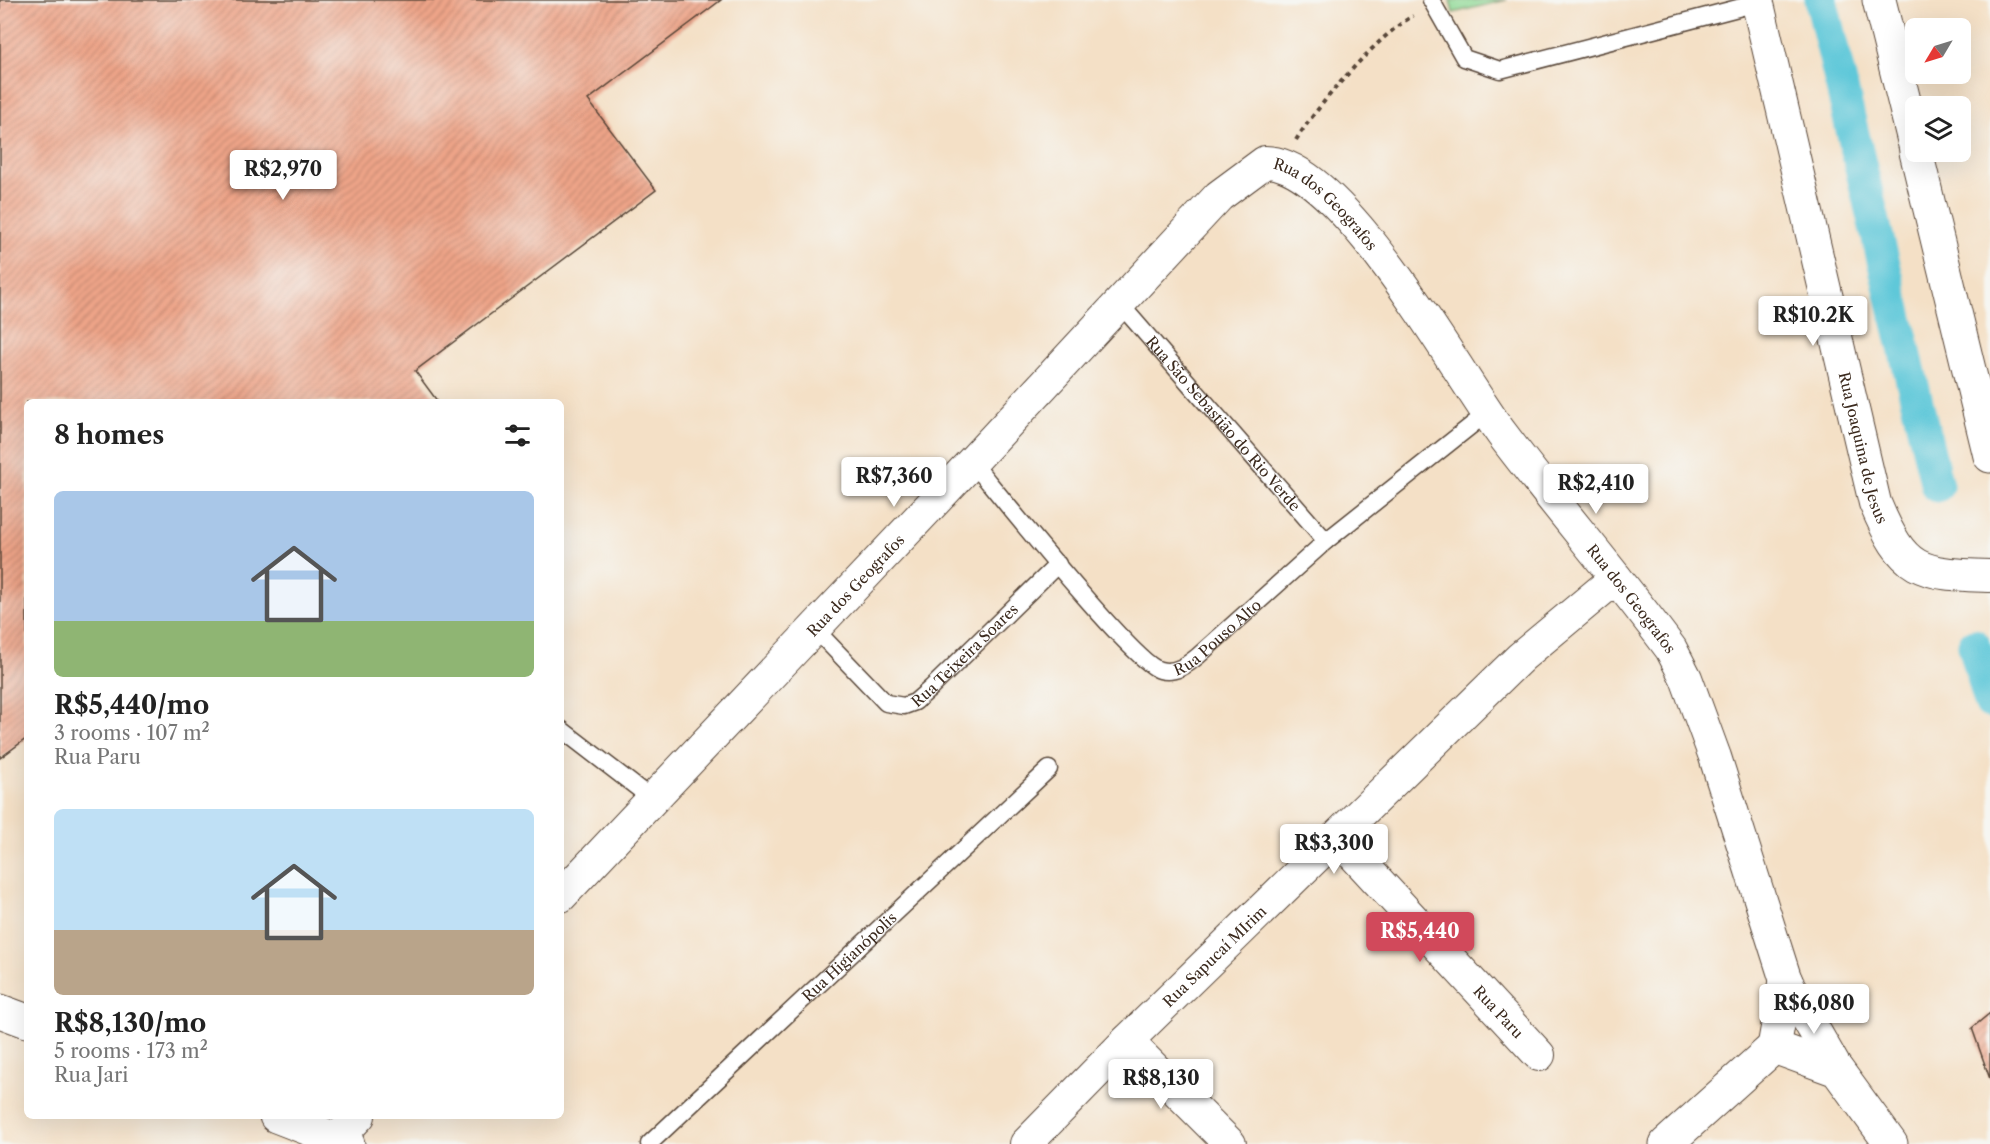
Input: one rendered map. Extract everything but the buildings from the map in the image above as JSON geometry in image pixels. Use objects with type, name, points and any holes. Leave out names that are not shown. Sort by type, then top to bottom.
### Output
[{"type":"main road","points":[[1879,0],[1905,105]]},
{"type":"main road","points":[[1919,162],[1990,456]]},
{"type":"main road","points":[[1666,1144],[1774,1047],[1786,981]]},
{"type":"main road","points":[[0,1011],[24,1020]]},
{"type":"main road","points":[[1774,1047],[1837,1070],[1891,1144]]},
{"type":"main road","points":[[289,1119],[348,1133]]},
{"type":"street","name":"Rua Joaquina de Jesus","points":[[1757,1],[1875,503],[1889,536],[1906,560],[1942,575],[1990,576]]},
{"type":"street","name":"Rua dos Geografos","points":[[564,893],[972,462],[1219,196],[1265,162],[1282,165],[1305,178],[1333,201],[1369,244],[1433,326],[1486,413],[1671,649],[1686,678],[1715,757],[1786,981],[1837,1070]]},
{"type":"street","name":"Rua Sapucaí MIrim","points":[[1026,1144],[1127,1041],[1521,657],[1616,578]]},
{"type":"street","name":"Rua Paru","points":[[1337,837],[1539,1055]]},
{"type":"street","points":[[1127,1041],[1230,1144]]},
{"type":"lane","points":[[1432,3],[1464,58],[1500,70],[1757,1]]},
{"type":"lane","name":"Rua São Sebastião do Rio Verde","points":[[1120,303],[1326,541]]},
{"type":"lane","name":"Rua Pouso Alto","points":[[972,462],[1140,656],[1159,670],[1172,671],[1184,667],[1198,656],[1326,541],[1486,413]]},
{"type":"lane","name":"Rua Teixeira Soares","points":[[814,628],[886,703],[904,706],[915,702],[932,688],[1058,564]]},
{"type":"lane","points":[[564,731],[652,799]]},
{"type":"lane","name":"Rua Higianópolis","points":[[649,1144],[1049,769]]},
{"type":"path","points":[[1282,165],[1308,121],[1379,41],[1399,23],[1432,3]]},
{"type":"green space","points":[[1450,0],[1506,0],[1453,13]]},
{"type":"waterway","points":[[1821,0],[1937,486]]},
{"type":"waterway","points":[[1974,645],[1990,702]]}]
